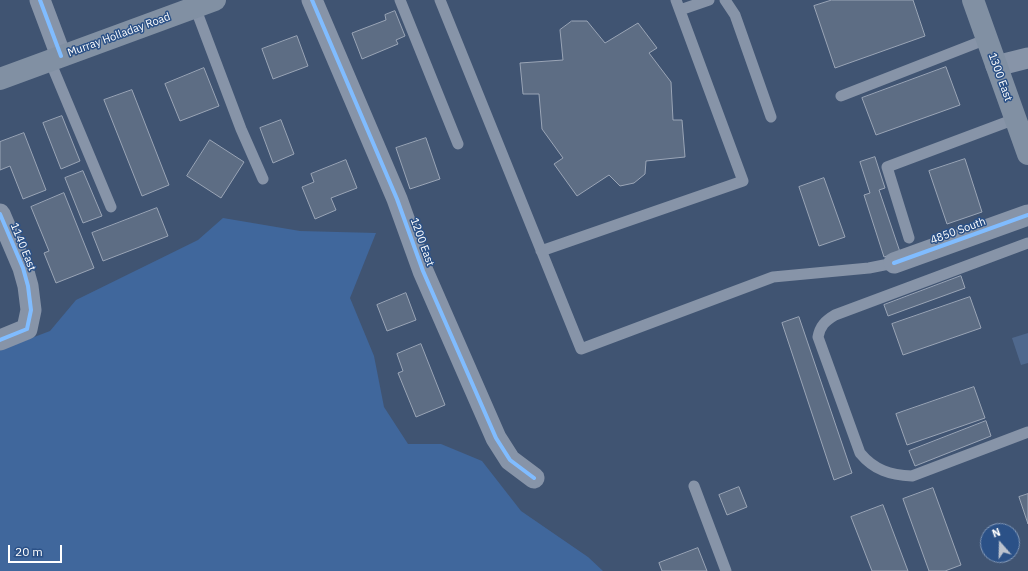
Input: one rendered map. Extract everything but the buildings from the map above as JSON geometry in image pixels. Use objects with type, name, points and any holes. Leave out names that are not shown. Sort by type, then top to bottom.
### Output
[{"type":"main road","name":"1300 East","points":[[973,0],[1028,154]]},
{"type":"main road","name":"Murray Holladay Road","points":[[0,79],[205,4]]},
{"type":"street","points":[[40,0],[55,59]]},
{"type":"street","name":"1200 East","points":[[312,0],[397,199],[423,271],[496,438],[510,460],[534,478]]},
{"type":"street","points":[[996,66],[1028,58]]},
{"type":"street","name":"1140 East","points":[[0,214],[23,268],[28,286],[31,310],[27,329],[0,340]]},
{"type":"street","name":"4850 South","points":[[894,263],[1028,215]]},
{"type":"lane","points":[[400,0],[458,144]]},
{"type":"lane","points":[[440,0],[581,349],[773,277],[869,268],[894,263]]},
{"type":"lane","points":[[541,250],[743,181],[678,5],[709,0]]},
{"type":"lane","points":[[725,0],[735,15],[771,117]]},
{"type":"lane","points":[[205,4],[241,130],[263,179]]},
{"type":"lane","points":[[841,96],[987,39]]},
{"type":"lane","points":[[55,59],[110,207]]},
{"type":"lane","points":[[909,238],[887,166],[1015,119]]},
{"type":"lane","points":[[1028,243],[834,315],[825,321],[820,329],[818,338],[860,453],[868,463],[881,471],[896,476],[912,476],[1028,432]]},
{"type":"lane","points":[[694,486],[726,571]]},
{"type":"shaded area","points":[[223,218],[300,231],[376,233],[350,298],[374,356],[384,407],[408,444],[441,444],[482,461],[521,511],[588,557],[603,571],[0,571],[0,350],[50,331],[76,300],[198,240]]},
{"type":"shaded area","points":[[1028,333],[1028,363],[1021,365],[1012,338]]},
{"type":"cycle path","points":[[40,0],[61,56]]},
{"type":"cycle path","points":[[312,0],[397,199],[423,271],[496,438],[510,460],[534,478]]},
{"type":"cycle path","points":[[0,214],[23,268],[28,286],[31,310],[27,329],[0,340]]},
{"type":"cycle path","points":[[894,263],[1028,215]]}]
